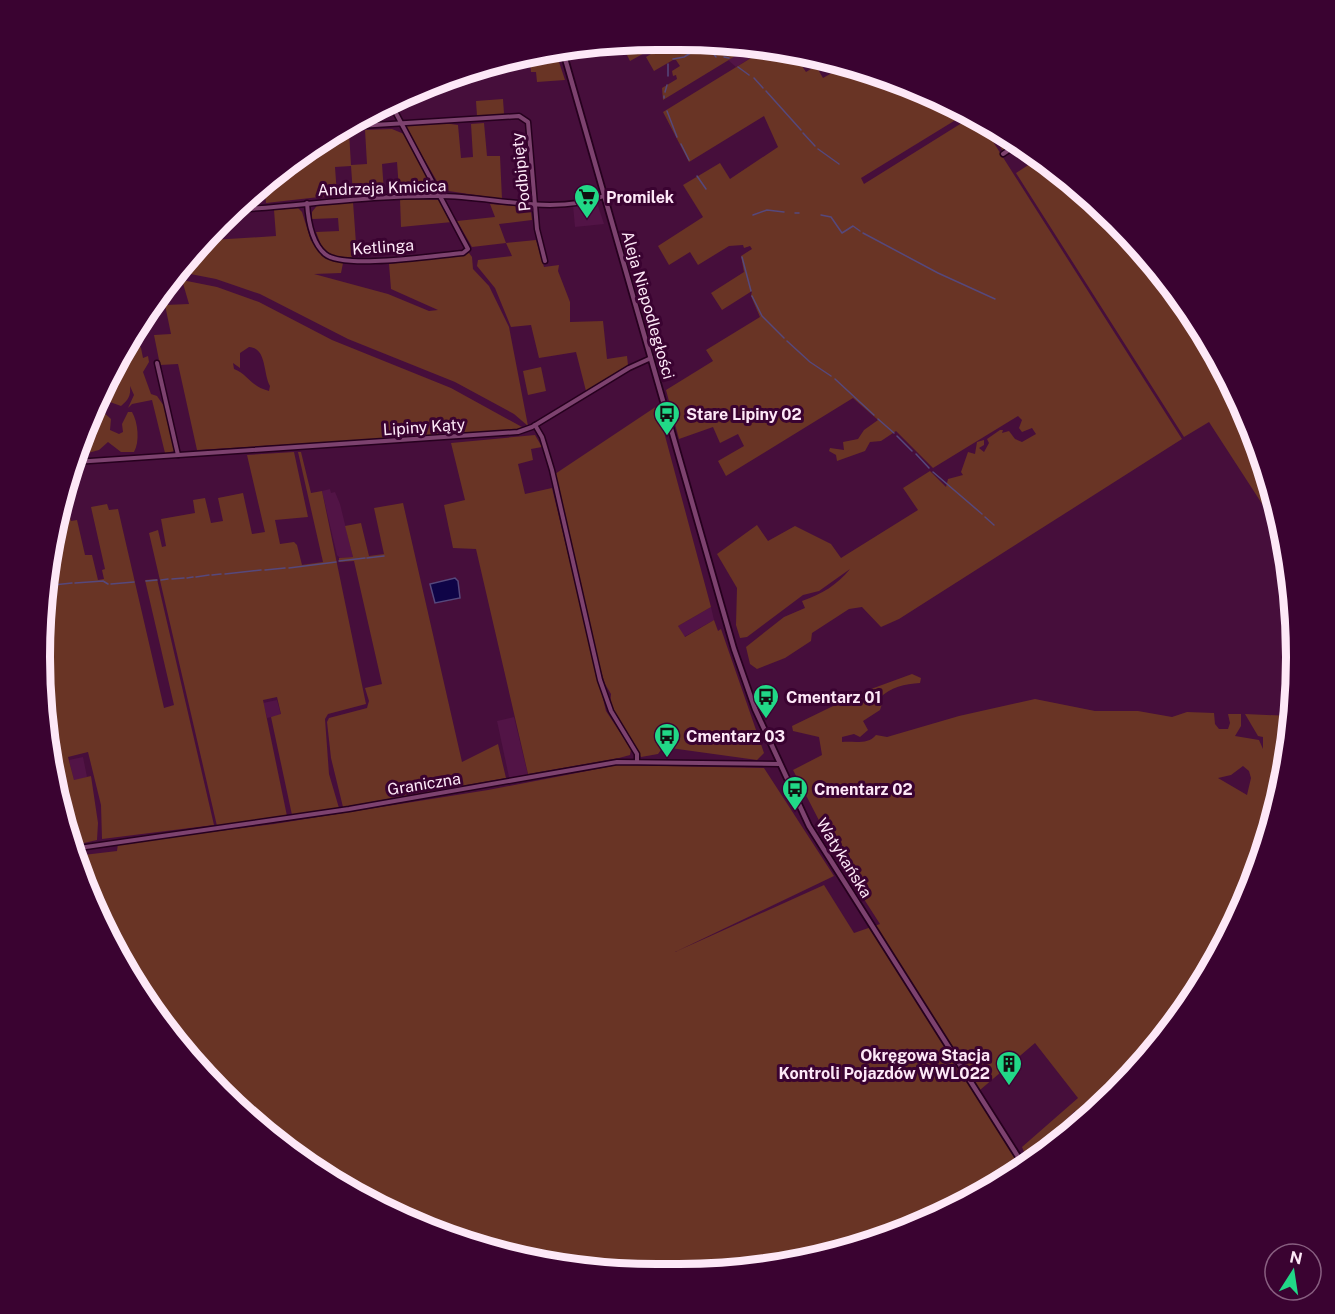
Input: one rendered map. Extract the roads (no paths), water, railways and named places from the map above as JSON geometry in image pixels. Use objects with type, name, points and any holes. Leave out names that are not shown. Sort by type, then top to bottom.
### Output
[{"type":"street","name":"Aleja Niepodległości","points":[[565,57],[702,534]]},
{"type":"street","points":[[394,110],[442,196]]},
{"type":"street","name":"Podbipięty","points":[[363,126],[519,116],[525,118],[528,122],[537,229],[545,261]]},
{"type":"street","points":[[1003,154],[1011,149]]},
{"type":"street","name":"Andrzeja Kmicica","points":[[247,209],[442,196],[535,204],[589,201],[604,196]]},
{"type":"street","name":"Ketlinga","points":[[307,203],[309,220],[319,246],[326,255],[338,261],[359,262],[464,252],[468,249],[442,196]]},
{"type":"street","name":"Lipiny Kąty","points":[[83,460],[507,434],[536,425],[629,368],[651,358]]},
{"type":"street","points":[[157,363],[178,455]]},
{"type":"street","points":[[536,425],[552,470],[602,688],[611,711],[637,754],[637,761]]},
{"type":"street","name":"Watykańska","points":[[702,534],[743,678],[803,814],[825,854],[1020,1159]]},
{"type":"street","name":"Graniczna","points":[[81,848],[341,810],[617,762],[781,764]]},
{"type":"waterway","points":[[637,51],[640,53]]},
{"type":"waterway","points":[[673,59],[684,57],[695,51]]},
{"type":"waterway","points":[[711,51],[716,57]]},
{"type":"waterway","points":[[724,57],[729,58]]},
{"type":"waterway","points":[[668,64],[668,76]]},
{"type":"waterway","points":[[738,67],[749,75]]},
{"type":"waterway","points":[[754,78],[763,88]]},
{"type":"waterway","points":[[665,92],[667,85]]},
{"type":"waterway","points":[[766,91],[801,130]]},
{"type":"waterway","points":[[667,111],[677,137]]},
{"type":"waterway","points":[[803,133],[815,146]]},
{"type":"waterway","points":[[681,144],[689,160]]},
{"type":"waterway","points":[[818,149],[839,164]]},
{"type":"waterway","points":[[697,176],[706,189]]},
{"type":"waterway","points":[[753,215],[767,210],[784,212]]},
{"type":"waterway","points":[[821,215],[831,217],[842,233],[853,226],[860,231]]},
{"type":"waterway","points":[[863,233],[938,273],[995,299]]},
{"type":"waterway","points":[[742,257],[751,291]]},
{"type":"waterway","points":[[752,296],[762,316],[784,338]]},
{"type":"waterway","points":[[787,341],[810,362],[831,376]]},
{"type":"waterway","points":[[835,379],[874,415]]},
{"type":"waterway","points":[[878,419],[894,433]]},
{"type":"waterway","points":[[897,436],[912,451]]},
{"type":"waterway","points":[[916,454],[929,468]]},
{"type":"waterway","points":[[933,472],[982,514]]},
{"type":"waterway","points":[[985,517],[994,525]]},
{"type":"waterway","points":[[367,558],[384,556]]},
{"type":"waterway","points":[[339,561],[365,558]]},
{"type":"waterway","points":[[289,568],[336,562]]},
{"type":"waterway","points":[[265,570],[285,568]]},
{"type":"waterway","points":[[225,574],[261,570]]},
{"type":"waterway","points":[[212,575],[221,574]]},
{"type":"waterway","points":[[196,577],[209,575]]},
{"type":"waterway","points":[[187,578],[193,577]]},
{"type":"waterway","points":[[172,579],[184,578]]},
{"type":"waterway","points":[[161,580],[168,579]]},
{"type":"waterway","points":[[146,581],[157,580]]},
{"type":"waterway","points":[[75,583],[103,581],[108,584]]},
{"type":"waterway","points":[[111,584],[134,582]]},
{"type":"waterway","points":[[54,585],[72,583]]},
{"type":"place","name":"Promilek","points":[[587,220]]},
{"type":"place","name":"Stare Lipiny 02","points":[[667,437]]},
{"type":"place","name":"Cmentarz 01","points":[[766,720]]},
{"type":"place","name":"Cmentarz 03","points":[[667,759]]},
{"type":"place","name":"Cmentarz 02","points":[[795,812]]},
{"type":"place","name":"Okręgowa Stacja Kontroli Pojazdów WWL022","points":[[1009,1087]]}]
